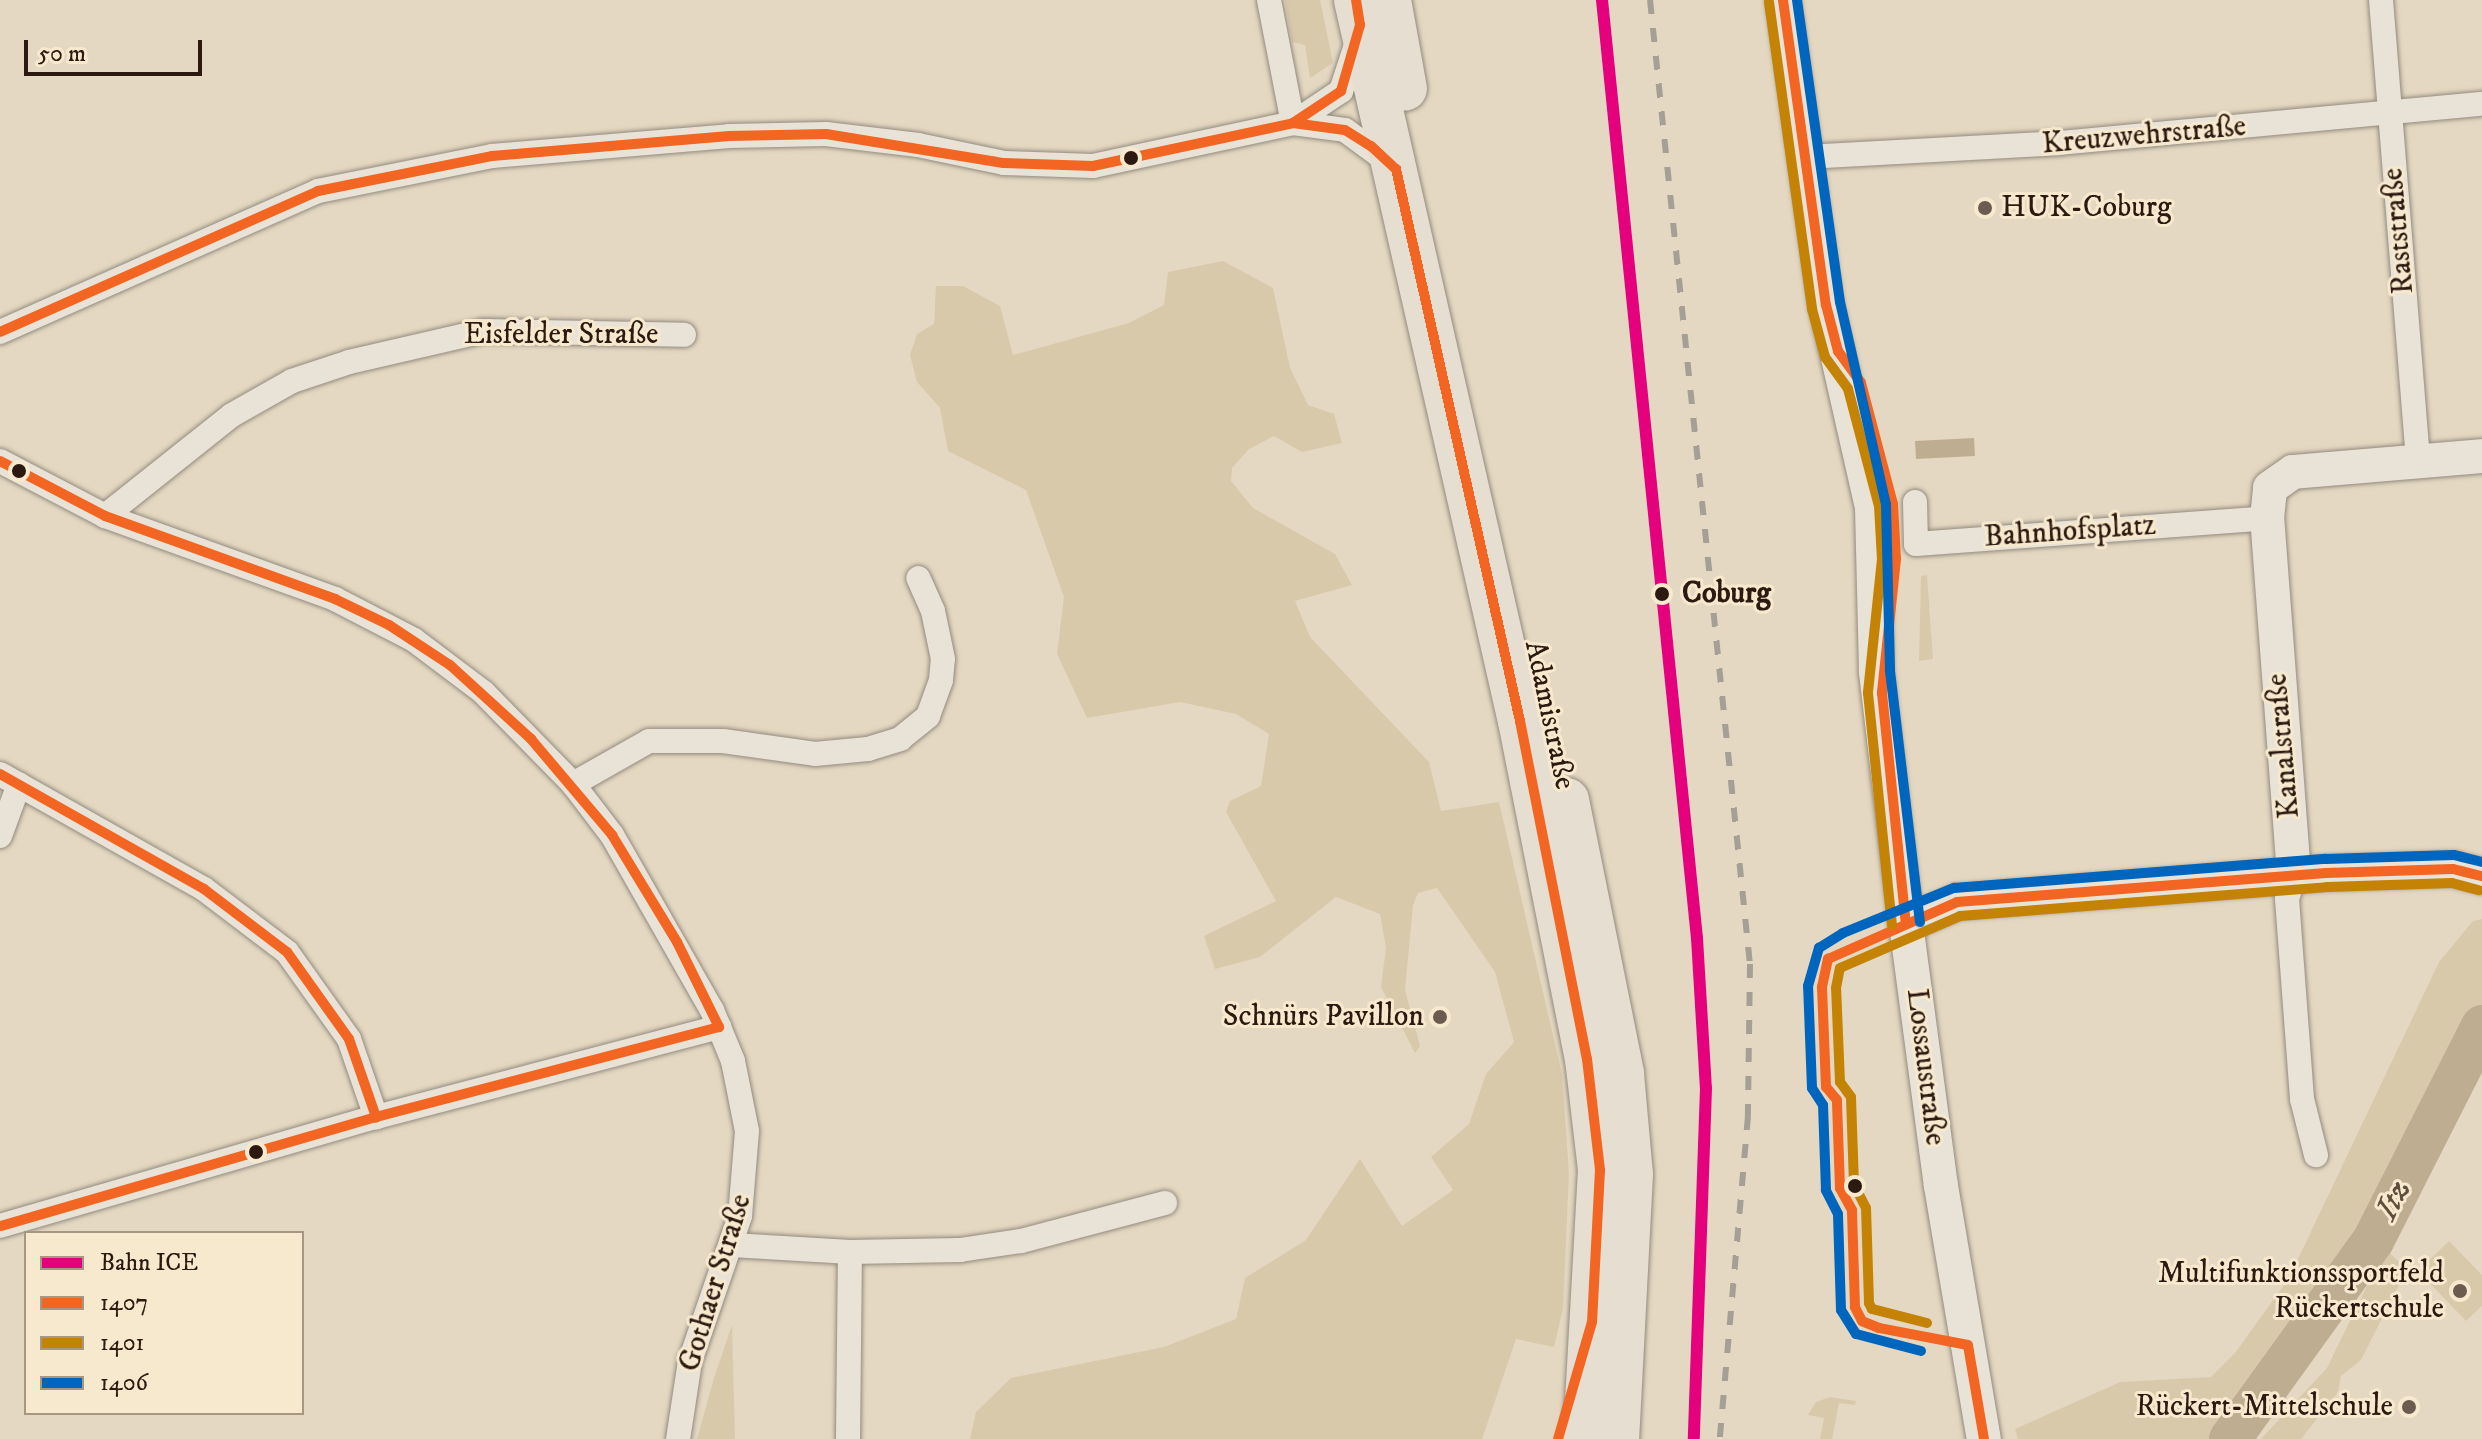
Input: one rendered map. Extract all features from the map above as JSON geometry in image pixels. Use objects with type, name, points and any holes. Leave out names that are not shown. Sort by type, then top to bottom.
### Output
[{"type":"highway","name":"Adamistraße","points":[[1368,8],[1396,169],[1520,721],[1587,1059],[1600,1170],[1585,1439]]},
{"type":"highway","name":"Adamistraße","points":[[1368,8],[1549,716],[1622,1074],[1631,1174],[1617,1439]]},
{"type":"highway","points":[[1558,1439],[1592,1322]]},
{"type":"street","points":[[1269,0],[1293,123]]},
{"type":"street","name":"Lossaustraße","points":[[1783,0],[1826,305],[1838,351],[1861,383],[1893,504],[1896,559],[1882,693],[1906,924],[1978,1432]]},
{"type":"street","name":"Raststraße","points":[[2381,0],[2418,462]]},
{"type":"street","points":[[1293,123],[1341,91],[1368,8]]},
{"type":"street","name":"Kreuzwehrstraße","points":[[1804,157],[2059,143],[2390,115],[2482,104]]},
{"type":"street","points":[[0,332],[307,195],[371,177],[492,156],[729,136],[826,134],[918,145],[1004,163],[1093,166],[1293,123],[1345,130],[1396,169]]},
{"type":"street","name":"Eisfelder Straße","points":[[105,516],[232,415],[292,381],[349,362],[483,331],[684,335]]},
{"type":"street","points":[[2418,462],[2482,456]]},
{"type":"street","name":"Gothaer Straße","points":[[0,461],[105,516],[335,599],[389,625],[483,692],[573,784],[636,872],[719,1027],[743,1096],[747,1131],[748,1167],[732,1245],[690,1361],[678,1439]]},
{"type":"street","name":"Kanalstraße","points":[[2316,1155],[2301,1084],[2287,899],[2294,875],[2267,518],[2268,495],[2276,480],[2314,469],[2418,462]]},
{"type":"street","name":"Bahnhofsplatz","points":[[1915,502],[1916,544],[2267,518]]},
{"type":"street","points":[[573,784],[637,745],[673,738],[815,754],[868,749],[900,739],[928,716],[941,680],[943,659],[933,611],[918,578]]},
{"type":"street","points":[[0,836],[9,779],[204,889],[287,952],[349,1039],[376,1117]]},
{"type":"street","points":[[1906,924],[1957,902],[2294,875],[2425,869],[2482,876]]},
{"type":"street","points":[[0,1226],[376,1117],[719,1027]]},
{"type":"street","points":[[732,1245],[850,1252],[960,1250],[1021,1241],[1165,1203]]},
{"type":"street","points":[[848,1439],[850,1252]]},
{"type":"shaded area","points":[[1285,0],[1320,0],[1333,63],[1310,78],[1305,45],[1292,42]]},
{"type":"shaded area","points":[[1223,261],[1273,288],[1290,368],[1308,405],[1334,414],[1342,443],[1302,452],[1274,436],[1249,449],[1232,468],[1231,481],[1253,508],[1335,554],[1352,585],[1295,601],[1310,637],[1429,762],[1441,811],[1499,802],[1562,1074],[1569,1174],[1563,1309],[1554,1347],[1516,1339],[1482,1439],[970,1439],[976,1412],[1011,1378],[1164,1347],[1236,1319],[1245,1278],[1306,1240],[1360,1159],[1402,1226],[1453,1190],[1431,1157],[1469,1124],[1486,1074],[1514,1042],[1495,972],[1437,888],[1418,893],[1413,905],[1405,990],[1420,1046],[1415,1053],[1381,987],[1386,948],[1380,914],[1336,897],[1260,957],[1215,969],[1204,936],[1276,901],[1226,812],[1230,801],[1261,786],[1269,734],[1236,714],[1180,702],[1087,718],[1057,654],[1064,597],[1026,490],[948,451],[940,408],[917,382],[910,355],[917,334],[934,324],[936,286],[963,286],[1000,306],[1013,355],[1129,323],[1164,305],[1168,272]]},
{"type":"shaded area","points":[[1974,438],[1975,456],[1916,459],[1915,441]]},
{"type":"shaded area","points":[[1927,575],[1933,659],[1919,661],[1921,576]]},
{"type":"shaded area","points":[[2482,919],[2482,1026],[2373,1241],[2248,1420],[2230,1439],[2018,1439],[2015,1429],[2120,1382],[2211,1377],[2235,1353],[2289,1278],[2439,962],[2473,921]]},
{"type":"shaded area","name":"Multifunktionssportfeld Rückertschule","points":[[2449,1241],[2482,1275],[2482,1306],[2466,1321],[2418,1271]]},
{"type":"shaded area","points":[[2385,1249],[2407,1269],[2361,1360],[2341,1376],[2338,1392],[2301,1439],[2261,1439],[2327,1368]]},
{"type":"shaded area","points":[[732,1325],[735,1439],[697,1439],[714,1378]]},
{"type":"shaded area","points":[[1830,1397],[1856,1401],[1855,1405],[1839,1403],[1832,1439],[1820,1439],[1824,1418],[1808,1415],[1816,1402]]},
{"type":"waterway","name":"Itz","points":[[2230,1439],[2373,1241],[2482,1026]]},
{"type":"railway","points":[[1650,0],[1750,964],[1748,1116],[1720,1439]]},
{"type":"rail line","name":"ICE","points":[[1602,0],[1697,938],[1706,1088],[1694,1439]]},
{"type":"transit line","name":"1407","points":[[1293,123],[1341,91],[1360,25],[1356,0]]},
{"type":"transit line","name":"1407","points":[[1783,0],[1826,305],[1838,351],[1861,383],[1893,504],[1896,559],[1882,693],[1906,924]]},
{"type":"transit line","name":"1406","points":[[1797,0],[1840,302],[1886,505],[1890,671],[1920,922]]},
{"type":"transit line","name":"1401","points":[[1769,2],[1812,309],[1825,357],[1848,389],[1879,506],[1882,559],[1868,693],[1892,925]]},
{"type":"transit line","name":"1407","points":[[0,332],[318,191],[492,156],[729,136],[826,134],[1004,163],[1093,166],[1293,123],[1345,130],[1371,146],[1396,169],[1520,721],[1587,1059],[1600,1170],[1592,1322],[1558,1439]]},
{"type":"transit line","name":"1407","points":[[0,461],[105,516],[335,599],[389,625],[450,665],[531,739],[612,835],[677,942],[719,1027],[376,1117],[0,1226]]},
{"type":"transit line","name":"1407","points":[[0,774],[204,889],[287,952],[349,1039],[376,1117]]},
{"type":"transit line","name":"1406","points":[[1921,1351],[1856,1334],[1841,1310],[1838,1214],[1826,1190],[1823,1105],[1812,1088],[1808,986],[1819,948],[1843,933],[1954,888],[2326,859],[2454,855],[2482,862]]},
{"type":"transit line","name":"1407","points":[[1984,1439],[1968,1345],[1879,1328],[1862,1321],[1855,1307],[1852,1210],[1840,1188],[1837,1100],[1826,1087],[1822,987],[1828,959],[1957,902],[2326,873],[2453,869],[2482,876]]},
{"type":"transit line","name":"1401","points":[[1927,1323],[1872,1309],[1869,1303],[1866,1208],[1854,1184],[1851,1097],[1840,1082],[1836,988],[1840,968],[1960,916],[2327,887],[2452,883],[2479,890]]},
{"type":"place","name":"HUK-Coburg","points":[[1985,208]]},
{"type":"place","name":"Coburg","points":[[1662,594]]},
{"type":"place","name":"Schnürs Pavillon","points":[[1440,1017]]},
{"type":"place","name":"Multifunktionssportfeld Rückertschule","points":[[2460,1291]]},
{"type":"place","name":"Rückert-Mittelschule","points":[[2409,1407]]}]
